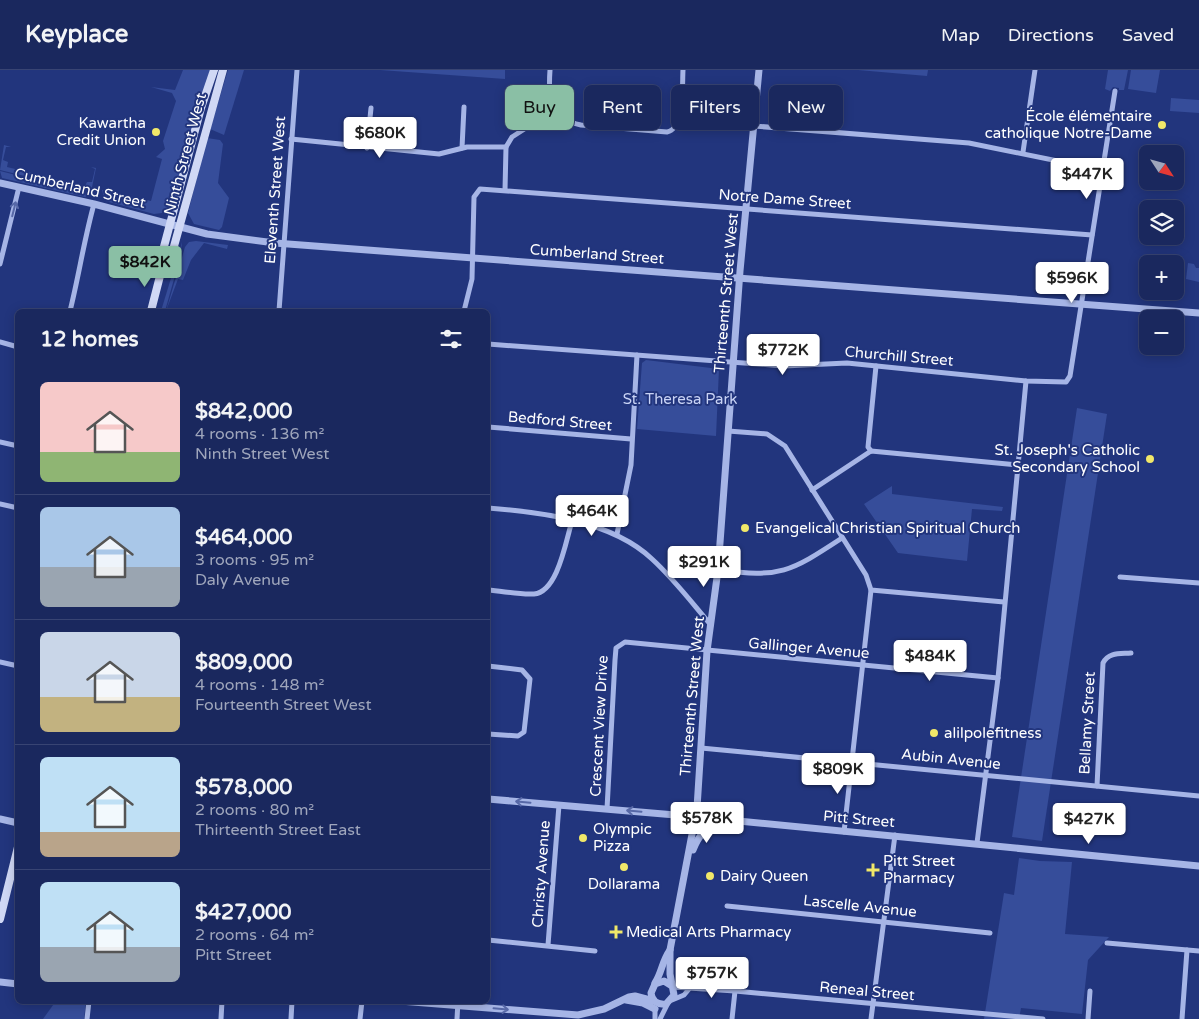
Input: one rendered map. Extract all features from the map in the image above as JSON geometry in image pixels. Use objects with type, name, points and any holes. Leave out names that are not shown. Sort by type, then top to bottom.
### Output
[{"type":"main road","name":"Ninth Street West","points":[[151,309],[161,272],[162,254],[201,108],[214,70]]},
{"type":"main road","name":"Ninth Street West","points":[[161,272],[171,257],[223,70]]},
{"type":"main road","points":[[0,919],[15,859]]},
{"type":"street","name":"Eleventh Street West","points":[[278,309],[297,70]]},
{"type":"street","points":[[549,85],[550,70]]},
{"type":"street","points":[[574,123],[581,125],[670,131],[679,122],[684,70]]},
{"type":"street","name":"Thirteenth Street West","points":[[758,85],[759,70]]},
{"type":"street","points":[[1022,152],[1035,70]]},
{"type":"street","points":[[1082,304],[1115,91]]},
{"type":"street","points":[[462,148],[464,107]]},
{"type":"street","points":[[367,148],[371,108]]},
{"type":"street","points":[[759,126],[969,143],[1022,152],[1102,170]]},
{"type":"street","points":[[506,190],[506,147],[519,130]]},
{"type":"street","name":"Thirteenth Street West","points":[[688,862],[695,817],[707,650],[718,570],[740,278],[754,130]]},
{"type":"street","points":[[291,139],[439,154],[462,148],[506,147]]},
{"type":"street","name":"Cumberland Street","points":[[0,183],[94,204],[206,234],[282,244],[1199,313]]},
{"type":"street","points":[[0,264],[19,188]]},
{"type":"street","name":"Notre Dame Street","points":[[472,259],[474,197],[478,190],[506,190],[1092,234]]},
{"type":"street","points":[[70,309],[80,271],[80,257],[94,204]]},
{"type":"street","points":[[464,309],[472,279],[472,259]]},
{"type":"street","name":"Churchill Street","points":[[490,344],[784,366],[847,363],[1056,384],[1066,382],[1070,376],[1082,304]]},
{"type":"street","points":[[0,342],[15,346]]},
{"type":"street","points":[[616,534],[631,465],[637,355]]},
{"type":"street","points":[[871,451],[868,447],[876,366]]},
{"type":"street","points":[[978,843],[998,678],[1026,381]]},
{"type":"street","name":"Bedford Street","points":[[490,427],[631,439]]},
{"type":"street","points":[[728,431],[767,434],[785,446],[866,575],[871,590],[844,832]]},
{"type":"street","points":[[0,442],[15,445]]},
{"type":"street","points":[[812,490],[871,451],[1018,465]]},
{"type":"street","points":[[0,504],[15,507]]},
{"type":"street","points":[[490,508],[534,512],[616,534],[652,558],[711,625]]},
{"type":"street","points":[[490,590],[536,594],[546,590],[556,576],[572,521]]},
{"type":"street","points":[[718,570],[769,574],[782,572],[805,563],[842,538]]},
{"type":"street","points":[[1120,577],[1199,583]]},
{"type":"street","points":[[871,590],[1004,602]]},
{"type":"street","name":"Crescent View Drive","points":[[607,809],[616,648],[625,642],[707,650]]},
{"type":"street","name":"Gallinger Avenue","points":[[707,650],[998,678]]},
{"type":"street","name":"Bellamy Street","points":[[1096,786],[1103,663],[1106,658],[1113,654],[1131,653]]},
{"type":"street","points":[[0,662],[15,665]]},
{"type":"street","points":[[490,666],[522,670],[530,679],[524,732],[518,736],[490,734]]},
{"type":"street","name":"Aubin Avenue","points":[[701,748],[1199,796]]},
{"type":"street","name":"Pitt Street","points":[[490,799],[978,843],[1023,850],[1199,866]]},
{"type":"street","name":"Christy Avenue","points":[[548,945],[559,805]]},
{"type":"street","points":[[0,819],[15,822]]},
{"type":"street","points":[[660,1019],[674,993],[670,950],[688,862],[699,836],[710,826],[722,821]]},
{"type":"street","points":[[871,1019],[896,836]]},
{"type":"street","name":"Lascelle Avenue","points":[[727,906],[884,920],[990,933]]},
{"type":"street","points":[[490,940],[595,951]]},
{"type":"street","points":[[1107,944],[1199,951]]},
{"type":"street","points":[[655,1019],[655,1004],[651,993],[660,975],[663,960],[670,950]]},
{"type":"street","points":[[1182,1019],[1187,950]]},
{"type":"street","points":[[655,984],[664,981],[672,987]]},
{"type":"street","points":[[0,982],[15,984]]},
{"type":"street","name":"Reneal Street","points":[[672,987],[688,990],[735,991],[1043,1019]]},
{"type":"street","points":[[457,1019],[458,1004],[582,1017],[604,1009],[623,999],[635,996],[661,1005],[684,995],[688,990]]},
{"type":"street","points":[[732,1019],[735,991]]},
{"type":"street","points":[[1088,1019],[1090,991]]},
{"type":"street","points":[[87,1019],[90,1004]]},
{"type":"street","points":[[221,1019],[222,1004]]},
{"type":"street","points":[[290,1019],[292,1004]]},
{"type":"street","points":[[360,1019],[362,1004]]},
{"type":"green space","points":[[183,70],[210,70],[171,206],[162,213],[154,214],[105,201],[102,190],[151,201],[162,159],[156,157],[165,149],[163,141],[176,101],[172,93],[151,87],[175,90]]},
{"type":"green space","points":[[228,70],[244,70],[224,135],[210,129]]},
{"type":"green space","points":[[380,70],[505,70],[505,79]]},
{"type":"green space","points":[[858,70],[928,70],[927,76]]},
{"type":"green space","points":[[1108,70],[1128,70],[1124,90],[1113,87],[1110,91],[1105,89]]},
{"type":"green space","points":[[1131,70],[1160,70],[1156,93],[1128,89]]},
{"type":"green space","points":[[1171,98],[1199,100],[1199,113],[1170,111]]},
{"type":"green space","points":[[207,138],[220,140],[223,144],[218,183],[229,198],[222,227],[219,230],[194,224],[188,213]]},
{"type":"green space","points":[[4,145],[11,147],[6,147],[3,160],[8,162],[7,167],[85,186],[87,182],[92,182],[95,169],[91,167],[96,168],[91,192],[0,170]]},
{"type":"green space","points":[[0,171],[91,194],[85,197],[2,178]]},
{"type":"green space","points":[[196,241],[228,245],[227,249],[204,243],[191,260],[183,280],[178,279],[167,309],[185,247],[189,242]]},
{"type":"green space","points":[[182,242],[181,254],[166,309],[162,309]]},
{"type":"green space","points":[[1188,263],[1194,264],[1196,268],[1199,268],[1199,282],[1186,279]]},
{"type":"green space","name":"St. Theresa Park","points":[[646,360],[719,369],[716,436],[637,429],[642,363]]},
{"type":"green space","points":[[1077,408],[1107,414],[1042,841],[1012,837]]},
{"type":"green space","points":[[892,486],[892,494],[1003,507],[1002,511],[972,509],[967,561],[898,553],[864,504]]},
{"type":"green space","points":[[1019,858],[1072,862],[1065,934],[1109,937],[1088,960],[1082,1014],[1021,1008],[1019,1019],[984,1019],[1004,893],[1014,895]]},
{"type":"green space","points":[[54,1004],[86,1004],[84,1019],[43,1019]]},
{"type":"place","name":"École élémentaire catholique Notre-Dame","points":[[1162,125]]},
{"type":"place","name":"Kawartha Credit Union","points":[[156,132]]},
{"type":"place","name":"St. Joseph's Catholic Secondary School","points":[[1150,459]]},
{"type":"place","name":"Evangelical Christian Spiritual Church","points":[[745,528]]},
{"type":"place","name":"alilpolefitness","points":[[934,733]]},
{"type":"place","name":"Olympic Pizza","points":[[583,838]]},
{"type":"place","name":"Dollarama","points":[[624,867]]},
{"type":"place","name":"Pitt Street Pharmacy","points":[[873,870]]},
{"type":"place","name":"Dairy Queen","points":[[710,876]]},
{"type":"place","name":"Medical Arts Pharmacy","points":[[616,932]]}]
